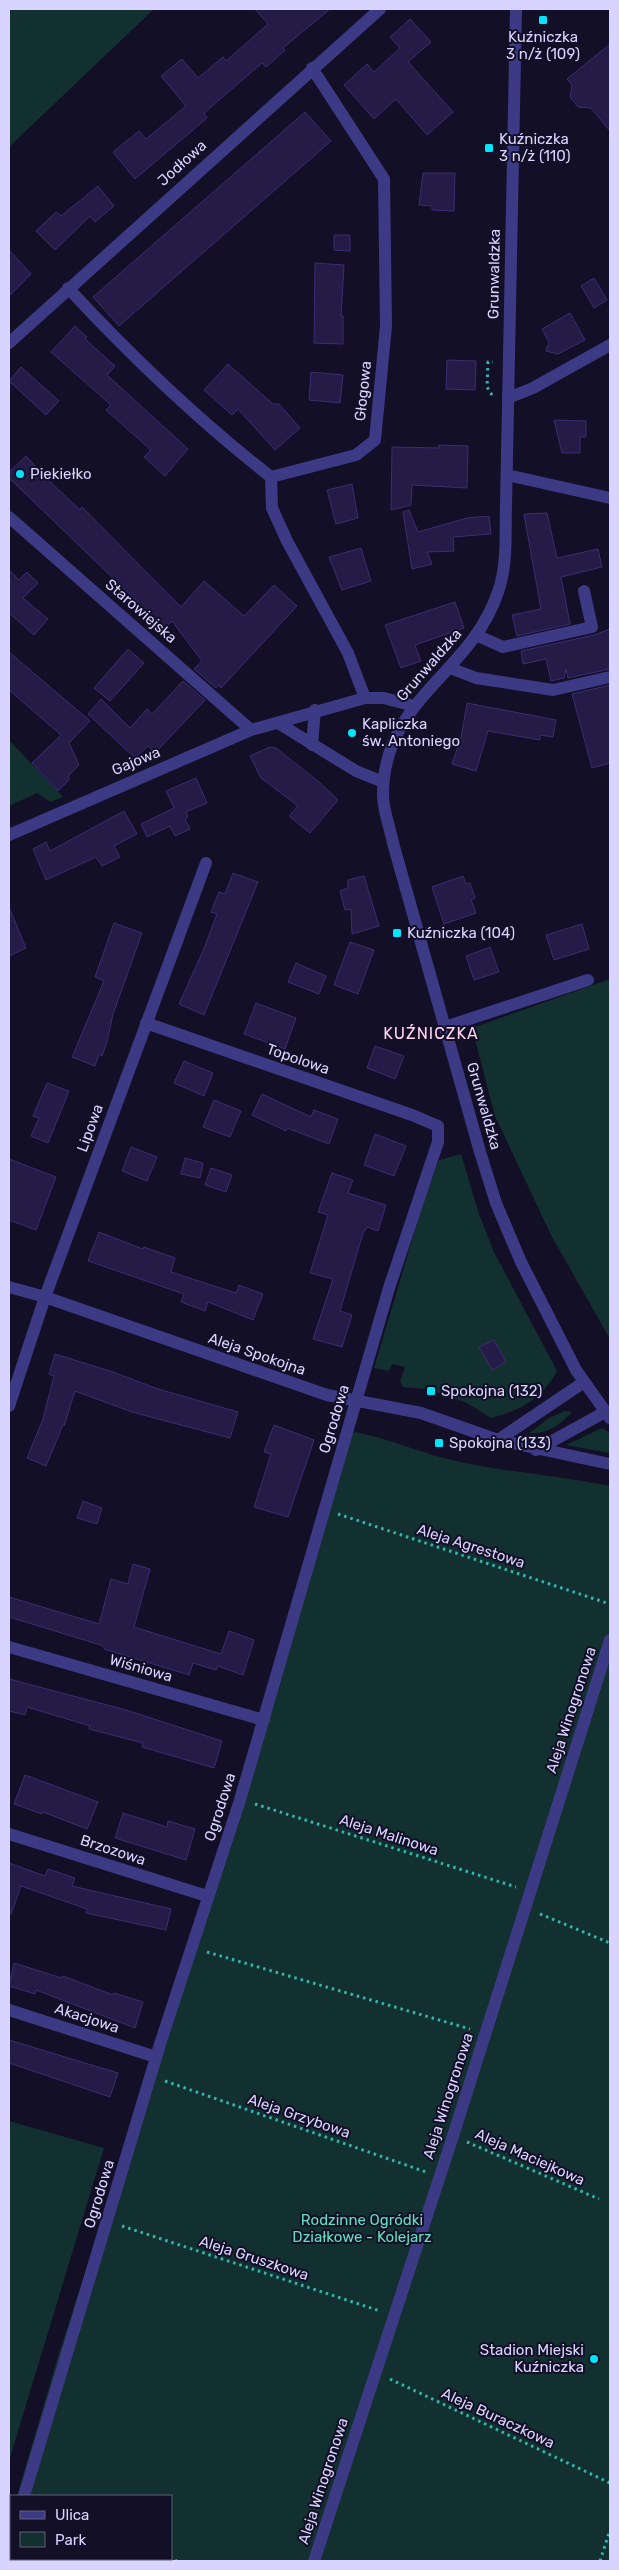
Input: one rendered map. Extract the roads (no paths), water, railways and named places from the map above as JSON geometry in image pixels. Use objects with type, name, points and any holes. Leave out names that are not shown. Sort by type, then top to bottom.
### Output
[{"type":"street","name":"Jodłowa","points":[[9,343],[312,68],[380,9]]},
{"type":"street","name":"Grunwaldzka","points":[[516,9],[507,475],[503,574],[498,592],[476,636],[450,668],[414,706],[392,740],[383,797],[393,843],[496,1203],[521,1262],[584,1382],[608,1415]]},
{"type":"street","name":"Głogowa","points":[[271,477],[356,455],[375,440],[386,326],[384,178],[312,68]]},
{"type":"street","points":[[68,288],[107,330],[202,421],[271,477],[272,508],[287,541],[348,653],[365,698]]},
{"type":"street","points":[[508,398],[533,388],[610,345]]},
{"type":"street","points":[[507,475],[610,498]]},
{"type":"street","name":"Starowiejska","points":[[9,517],[251,730]]},
{"type":"street","points":[[476,636],[503,647],[592,627],[584,591]]},
{"type":"street","points":[[450,668],[476,678],[553,690],[610,677]]},
{"type":"street","name":"Gajowa","points":[[9,835],[251,730],[315,710],[365,698],[384,698],[414,706]]},
{"type":"street","points":[[312,745],[315,710]]},
{"type":"street","points":[[278,723],[356,771],[384,782]]},
{"type":"street","name":"Lipowa","points":[[9,1406],[44,1297],[206,863]]},
{"type":"street","points":[[445,1027],[588,980]]},
{"type":"street","name":"Topolowa","points":[[146,1023],[438,1126]]},
{"type":"street","name":"Ogrodowa","points":[[24,2495],[156,2057],[207,1896],[240,1800],[389,1288],[438,1142],[438,1126]]},
{"type":"street","name":"Aleja Spokojna","points":[[9,1287],[44,1297],[327,1395],[422,1413],[498,1440],[536,1450],[610,1464]]},
{"type":"street","points":[[498,1440],[584,1382]]},
{"type":"street","points":[[536,1450],[608,1415]]},
{"type":"street","name":"Aleja Winogronowa","points":[[314,2561],[438,2176],[453,2136],[610,1640]]},
{"type":"street","name":"Wiśniowa","points":[[9,1647],[264,1720]]},
{"type":"street","name":"Brzozowa","points":[[9,1834],[207,1896]]},
{"type":"street","name":"Akacjowa","points":[[9,2010],[156,2057]]},
{"type":"place","name":"Kuźniczka 3 n/ż (109)","points":[[543,20]]},
{"type":"place","name":"Kuźniczka 3 n/ż (110)","points":[[489,148]]},
{"type":"place","name":"Piekiełko","points":[[20,474]]},
{"type":"place","name":"Kapliczka św. Antoniego","points":[[352,733]]},
{"type":"place","name":"Kuźniczka (104)","points":[[397,933]]},
{"type":"place","name":"Spokojna (132)","points":[[431,1391]]},
{"type":"place","name":"Spokojna (133)","points":[[439,1443]]},
{"type":"place","name":"Stadion Miejski Kuźniczka","points":[[594,2359]]},
{"type":"district","name":"KUŹNICZKA","points":[[431,1033]]},
{"type":"park label","name":"Rodzinne Ogródki Działkowe - Kolejarz","points":[[362,2228]]}]
